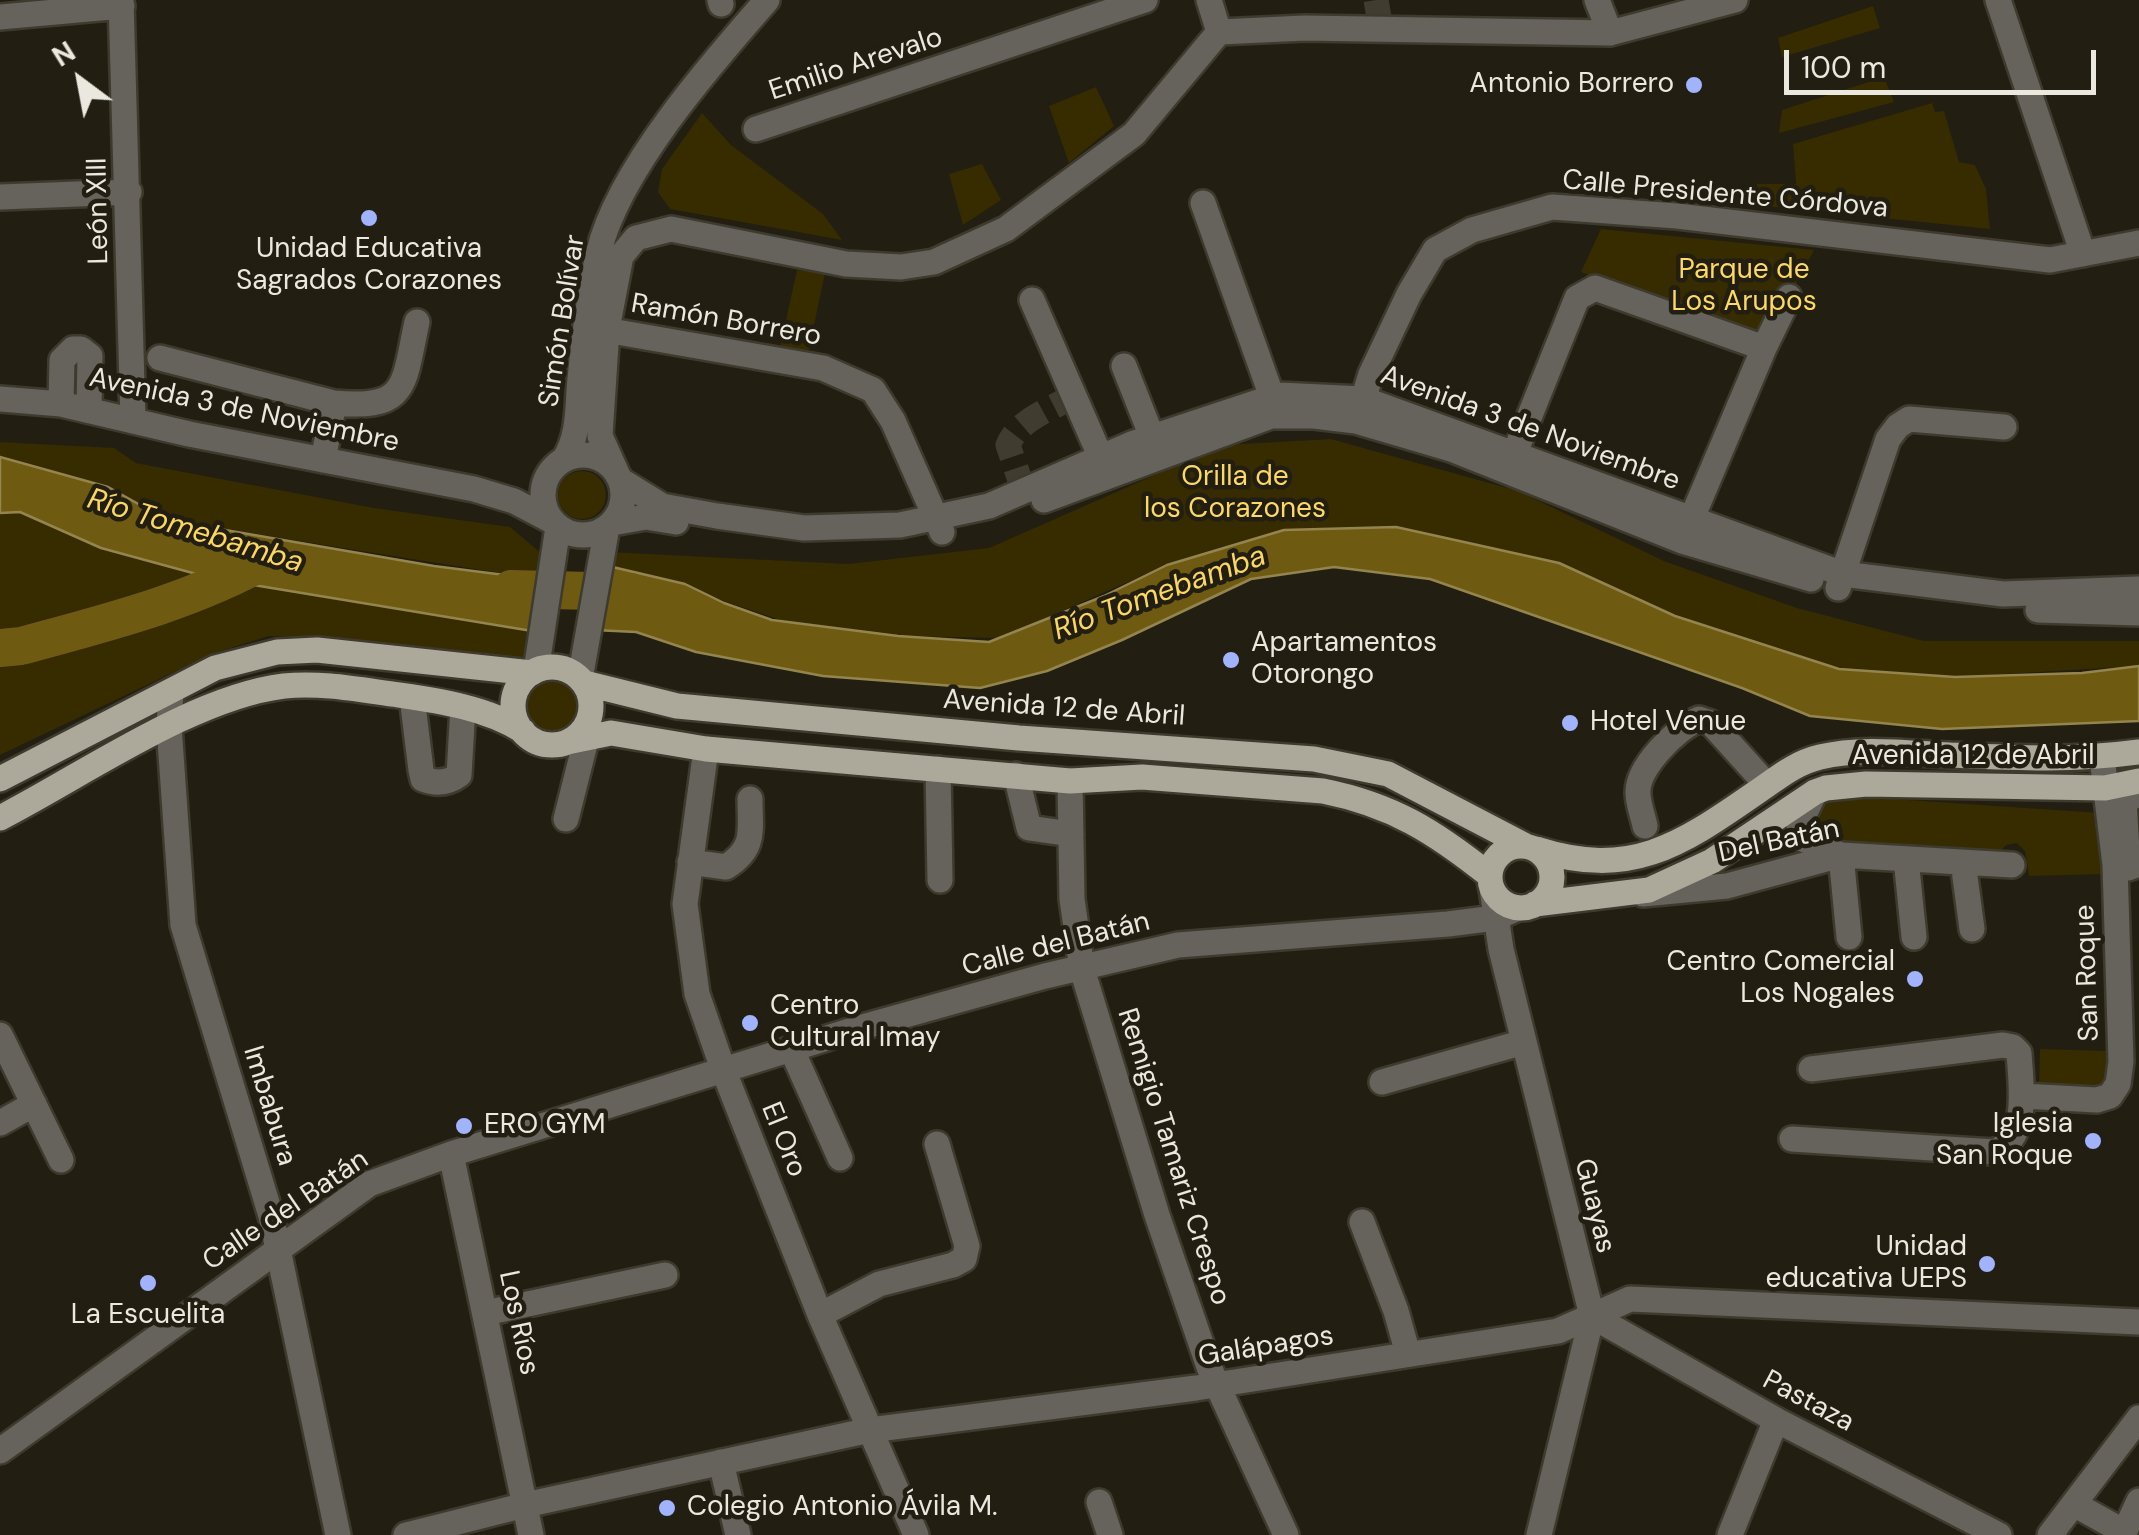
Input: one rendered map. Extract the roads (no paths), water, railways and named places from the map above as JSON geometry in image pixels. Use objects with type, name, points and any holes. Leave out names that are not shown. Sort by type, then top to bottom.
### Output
[{"type":"main road","name":"Avenida 12 de Abril","points":[[0,779],[215,668],[277,652],[317,650],[560,668],[677,706],[1354,765],[1388,774],[1530,848],[1588,861],[1637,859],[1670,847],[1805,761],[1840,753],[1874,751],[2074,760],[2139,752]]},
{"type":"main road","points":[[523,731],[517,722],[514,700],[535,668]]},
{"type":"main road","points":[[577,739],[588,721],[591,702],[582,677]]},
{"type":"main road","points":[[0,818],[222,701],[284,686],[334,686],[463,707],[501,718],[543,744],[610,733],[706,749],[1070,781],[1142,777],[1323,791],[1424,826],[1491,882],[1503,902],[1516,910],[1547,893],[1552,878],[1548,861],[1530,848],[1503,851],[1494,861],[1491,882]]},
{"type":"main road","name":"Avenida 12 de Abril","points":[[1516,910],[1649,890],[1712,861],[1826,788],[1866,784],[2105,788],[2139,781]]},
{"type":"street","name":"Simón Bolívar","points":[[619,478],[600,436],[599,250],[616,203],[664,127],[767,0]]},
{"type":"street","name":"Emilio Arevalo","points":[[756,130],[1145,0]]},
{"type":"street","points":[[1209,0],[1219,32],[1304,28],[1610,34],[1736,0]]},
{"type":"street","points":[[1597,0],[1610,34]]},
{"type":"street","points":[[1998,0],[2084,254]]},
{"type":"street","points":[[0,16],[122,3]]},
{"type":"street","name":"León XIII","points":[[122,3],[133,420]]},
{"type":"street","name":"Simón Bolívar","points":[[558,464],[574,444],[597,328],[621,256],[636,238],[671,229],[846,264],[900,267],[934,262],[1006,229],[1134,134],[1219,32]]},
{"type":"street","points":[[0,197],[129,192]]},
{"type":"street","points":[[1203,203],[1272,407]]},
{"type":"street","name":"Calle Presidente Córdova","points":[[1360,410],[1371,374],[1408,294],[1436,250],[1472,230],[1552,207],[1677,216],[2050,260],[2139,242]]},
{"type":"street","points":[[1511,462],[1577,298],[1596,288],[1764,348]]},
{"type":"street","points":[[1686,530],[1789,297]]},
{"type":"street","points":[[1032,300],[1106,468]]},
{"type":"street","points":[[160,358],[334,403],[368,406],[393,396],[404,378],[418,322]]},
{"type":"street","name":"Ramón Borrero","points":[[597,328],[823,368],[873,390],[893,421],[939,525]]},
{"type":"street","points":[[62,404],[62,360],[72,349],[81,348],[90,356],[89,409]]},
{"type":"street","points":[[1124,366],[1152,437]]},
{"type":"street","name":"Avenida 3 de Noviembre","points":[[1106,468],[1152,437],[1272,407],[1338,396],[1360,410],[1451,449],[1511,462],[1686,530],[1841,581],[2008,609],[2139,613]]},
{"type":"street","name":"Avenida 3 de Noviembre","points":[[0,398],[89,409],[474,489],[514,501],[555,528]]},
{"type":"street","points":[[323,460],[334,403]]},
{"type":"street","name":"Avenida 3 de Noviembre","points":[[608,530],[646,517],[801,542],[901,539],[1272,407]]},
{"type":"street","points":[[1841,581],[1888,439],[1898,426],[1909,419],[2004,426]]},
{"type":"street","points":[[535,668],[555,528],[542,496],[558,464],[584,455],[594,456],[619,478],[621,507],[608,530],[582,677]]},
{"type":"street","name":"Avenida 3 de Noviembre","points":[[474,489],[509,486],[536,478],[558,464]]},
{"type":"street","name":"Avenida 3 de Noviembre","points":[[619,478],[662,506],[804,528],[939,525]]},
{"type":"street","points":[[555,528],[582,536],[608,530]]},
{"type":"street","name":"Avenida 3 de Noviembre","points":[[1841,581],[2003,594],[2139,589]]},
{"type":"street","name":"Imbabura","points":[[171,691],[169,726],[183,925],[279,1250],[338,1535]]},
{"type":"street","points":[[412,697],[423,779],[432,783],[459,775],[463,707]]},
{"type":"street","points":[[1646,826],[1637,795],[1639,782],[1668,742],[1684,726],[1699,719],[1711,723],[1768,785]]},
{"type":"street","points":[[566,820],[577,739]]},
{"type":"street","name":"El Oro","points":[[706,749],[685,904],[697,994],[820,1315],[916,1535]]},
{"type":"street","name":"San Roque","points":[[2022,1096],[2097,1100],[2110,1096],[2130,1064],[2115,865],[2102,757]]},
{"type":"street","points":[[938,768],[940,880]]},
{"type":"street","points":[[1016,775],[1029,828],[1071,834]]},
{"type":"street","name":"Remigio Tamariz Crespo","points":[[1070,781],[1072,898],[1082,969],[1157,1215],[1216,1385],[1286,1535]]},
{"type":"street","points":[[1815,792],[1800,825],[1805,840],[1842,855],[1849,937]]},
{"type":"street","points":[[2139,794],[2124,801],[2128,868],[2139,864]]},
{"type":"street","points":[[690,862],[726,867],[738,859],[750,844],[750,799]]},
{"type":"street","name":"Del Batán","points":[[1618,896],[1727,886],[1842,855],[2012,865]]},
{"type":"street","points":[[1906,859],[1914,937]]},
{"type":"street","points":[[1963,862],[1972,929]]},
{"type":"street","name":"Calle del Batán","points":[[0,1450],[370,1184],[451,1154],[791,1048],[1178,945],[1516,910]]},
{"type":"street","name":"Guayas","points":[[1516,910],[1524,1042],[1592,1316],[1538,1535]]},
{"type":"street","points":[[0,1035],[61,1160]]},
{"type":"street","points":[[1382,1082],[1524,1042]]},
{"type":"street","points":[[1792,1139],[1994,1152],[2007,1147],[2015,1134],[2022,1096],[2019,1053],[2013,1047],[2002,1045],[1812,1069]]},
{"type":"street","points":[[791,1048],[840,1158]]},
{"type":"street","points":[[0,1123],[34,1104]]},
{"type":"street","points":[[820,1315],[879,1284],[953,1265],[964,1258],[967,1246],[938,1144]]},
{"type":"street","name":"Los Ríos","points":[[451,1154],[532,1535]]},
{"type":"street","points":[[1362,1222],[1408,1354]]},
{"type":"street","points":[[485,1313],[665,1275]]},
{"type":"street","name":"Galápagos","points":[[406,1535],[870,1430],[1216,1385],[1558,1330],[1630,1298],[2139,1322]]},
{"type":"street","name":"Pastaza","points":[[1592,1316],[1776,1420],[1999,1535]]},
{"type":"street","points":[[2050,1535],[2139,1418]]},
{"type":"street","points":[[1730,1535],[1776,1420]]},
{"type":"street","points":[[721,1462],[738,1535]]},
{"type":"street","points":[[2074,1504],[2124,1534],[2139,1501]]},
{"type":"street","points":[[1098,1502],[1110,1535]]},
{"type":"water","points":[[0,457],[108,487],[167,520],[434,566],[544,580],[532,631],[211,578],[101,548],[20,512],[0,513]]},
{"type":"water","points":[[1396,527],[1559,563],[1675,616],[1839,669],[1955,677],[2082,673],[2139,666],[2139,721],[1942,729],[1810,716],[1742,688],[1430,579],[1334,567],[1251,579],[1047,671],[980,688],[823,676],[696,652],[636,632],[594,630],[604,565],[685,584],[772,620],[898,636],[989,642],[1104,596],[1167,565],[1284,530]]},
{"type":"waterway","points":[[0,648],[21,646],[147,610],[208,588],[267,559]]},
{"type":"waterway","name":"Río Tomebamba","points":[[511,589],[631,592]]},
{"type":"tunnel","points":[[1376,0],[1381,29]]},
{"type":"tunnel","points":[[1024,492],[1008,445],[1027,422],[1074,396]]},
{"type":"place","name":"Antonio Borrero","points":[[1694,85]]},
{"type":"place","name":"Unidad Educativa Sagrados Corazones","points":[[369,218]]},
{"type":"place","name":"Apartamentos Otorongo","points":[[1231,660]]},
{"type":"place","name":"Hotel Venue","points":[[1570,723]]},
{"type":"place","name":"Centro Comercial Los Nogales","points":[[1915,979]]},
{"type":"place","name":"Centro Cultural Imay","points":[[750,1023]]},
{"type":"place","name":"ERO GYM","points":[[464,1126]]},
{"type":"place","name":"Iglesia San Roque","points":[[2093,1141]]},
{"type":"place","name":"Unidad educativa UEPS","points":[[1987,1264]]},
{"type":"place","name":"La Escuelita","points":[[148,1283]]},
{"type":"place","name":"Colegio Antonio Ávila M.","points":[[667,1508]]},
{"type":"park label","name":"Parque de Los Arupos","points":[[1744,287]]},
{"type":"park label","name":"Orilla de los Corazones","points":[[1235,494]]}]
